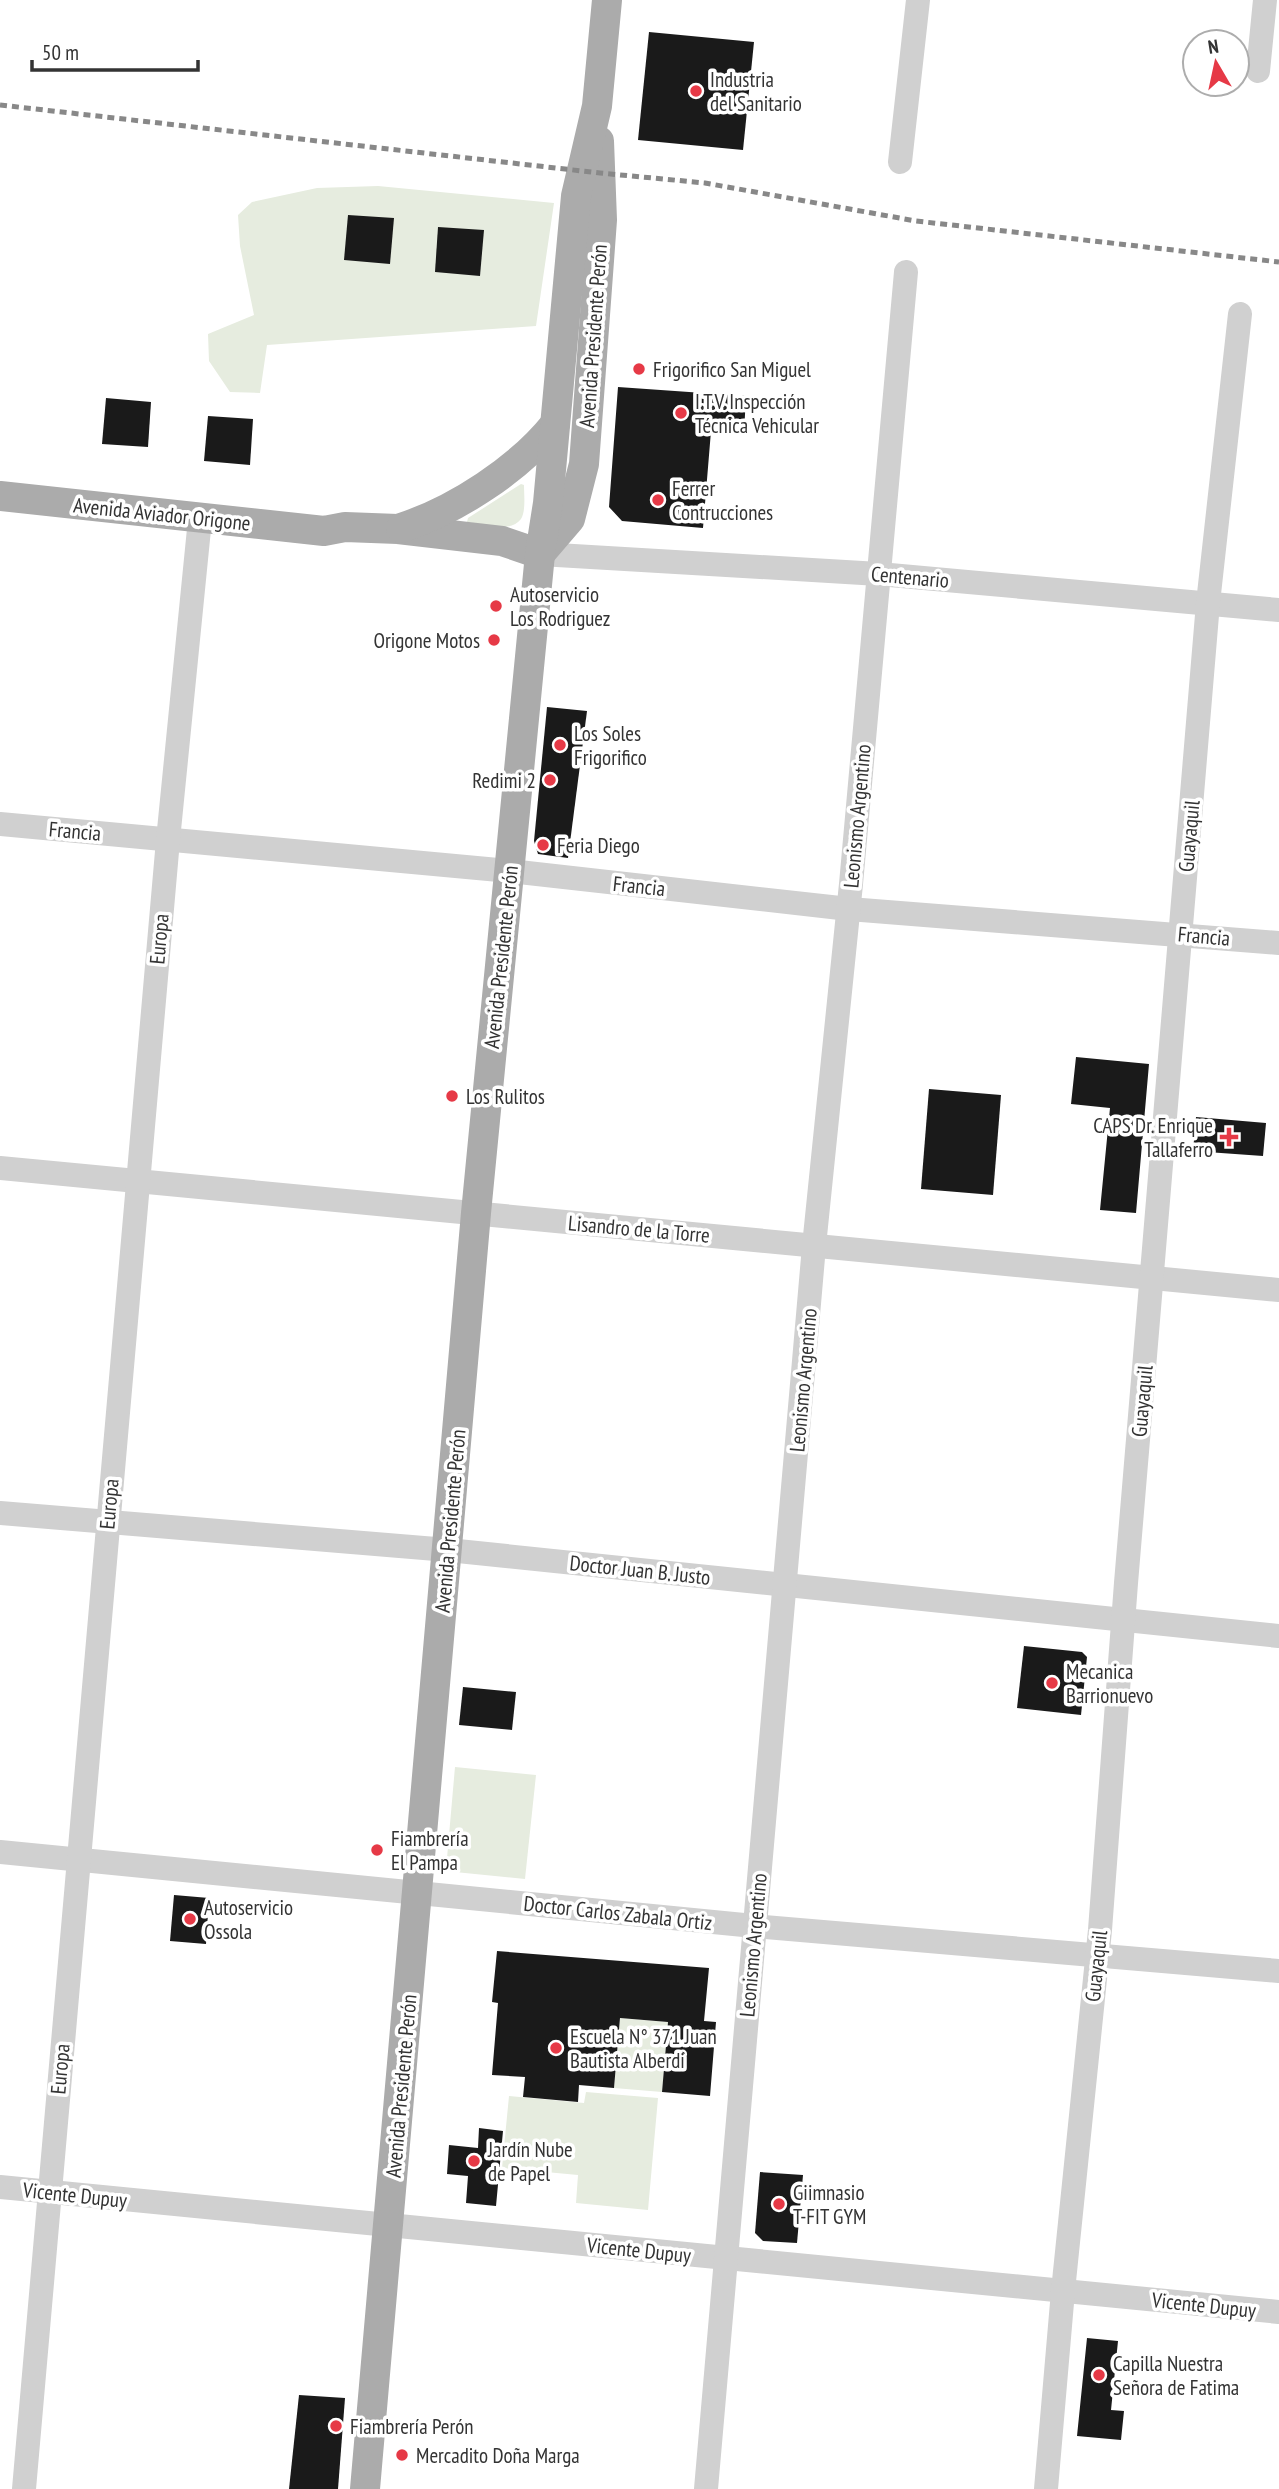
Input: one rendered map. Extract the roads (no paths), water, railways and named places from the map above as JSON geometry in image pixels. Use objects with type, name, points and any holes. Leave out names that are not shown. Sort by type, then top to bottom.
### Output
[{"type":"main road","name":"Avenida Presidente Perón","points":[[365,2489],[476,1213],[540,554],[548,503],[576,196],[597,106],[607,0]]},
{"type":"main road","name":"Avenida Presidente Perón","points":[[540,554],[570,519],[584,464],[602,220],[597,106]]},
{"type":"main road","points":[[398,529],[445,511],[519,462],[538,446],[555,424]]},
{"type":"main road","name":"Avenida Aviador Origone","points":[[0,496],[324,531],[345,527],[398,529],[502,541],[540,554]]},
{"type":"main road","name":"Avenida Aviador Origone","points":[[324,531],[348,543],[502,559],[540,554]]},
{"type":"street","points":[[900,162],[918,0]]},
{"type":"street","points":[[1258,71],[1265,0]]},
{"type":"street","name":"Leonismo Argentino","points":[[706,2489],[814,1246],[849,909],[906,272]]},
{"type":"street","name":"Guayaquil","points":[[1046,2489],[1097,1955],[1208,603],[1240,314]]},
{"type":"street","name":"Europa","points":[[24,2489],[168,840],[200,519]]},
{"type":"street","name":"Centenario","points":[[540,554],[879,574],[1279,610]]},
{"type":"street","name":"Francia","points":[[0,824],[510,871],[849,909],[1279,943]]},
{"type":"street","name":"Lisandro de la Torre","points":[[0,1168],[1279,1290]]},
{"type":"street","name":"Doctor Juan B. Justo","points":[[0,1513],[448,1550],[1279,1636]]},
{"type":"street","name":"Doctor Carlos Zabala Ortiz","points":[[0,1852],[754,1926],[1279,1971]]},
{"type":"street","name":"Vicente Dupuy","points":[[0,2187],[1279,2312]]},
{"type":"railway","points":[[0,105],[705,183],[916,221],[1279,262]]},
{"type":"place","name":"Industria del Sanitario","points":[[696,91]]},
{"type":"place","name":"Frigorifico San Miguel","points":[[639,369]]},
{"type":"place","name":"I.T.V. Inspección Técnica Vehicular","points":[[681,413]]},
{"type":"place","name":"Ferrer Contrucciones","points":[[658,500]]},
{"type":"place","name":"Autoservicio Los Rodriguez","points":[[496,606]]},
{"type":"place","name":"Origone Motos","points":[[494,640]]},
{"type":"place","name":"Los Soles Frigorifico","points":[[560,745]]},
{"type":"place","name":"Redimi 2","points":[[550,780]]},
{"type":"place","name":"Feria Diego","points":[[543,845]]},
{"type":"place","name":"Los Rulitos","points":[[452,1096]]},
{"type":"place","name":"CAPS Dr. Enrique Tallaferro","points":[[1229,1137]]},
{"type":"place","name":"Mecanica Barrionuevo","points":[[1052,1683]]},
{"type":"place","name":"Fiambrería El Pampa","points":[[377,1850]]},
{"type":"place","name":"Autoservicio Ossola","points":[[190,1919]]},
{"type":"place","name":"Escuela N° 371 Juan Bautista Alberdi","points":[[556,2048]]},
{"type":"place","name":"Jardín Nube de Papel","points":[[474,2161]]},
{"type":"place","name":"Giimnasio T-FIT GYM","points":[[779,2204]]},
{"type":"place","name":"Capilla Nuestra Señora de Fatima","points":[[1099,2375]]},
{"type":"place","name":"Fiambrería Perón","points":[[336,2426]]},
{"type":"place","name":"Mercadito Doña Marga","points":[[402,2455]]}]
